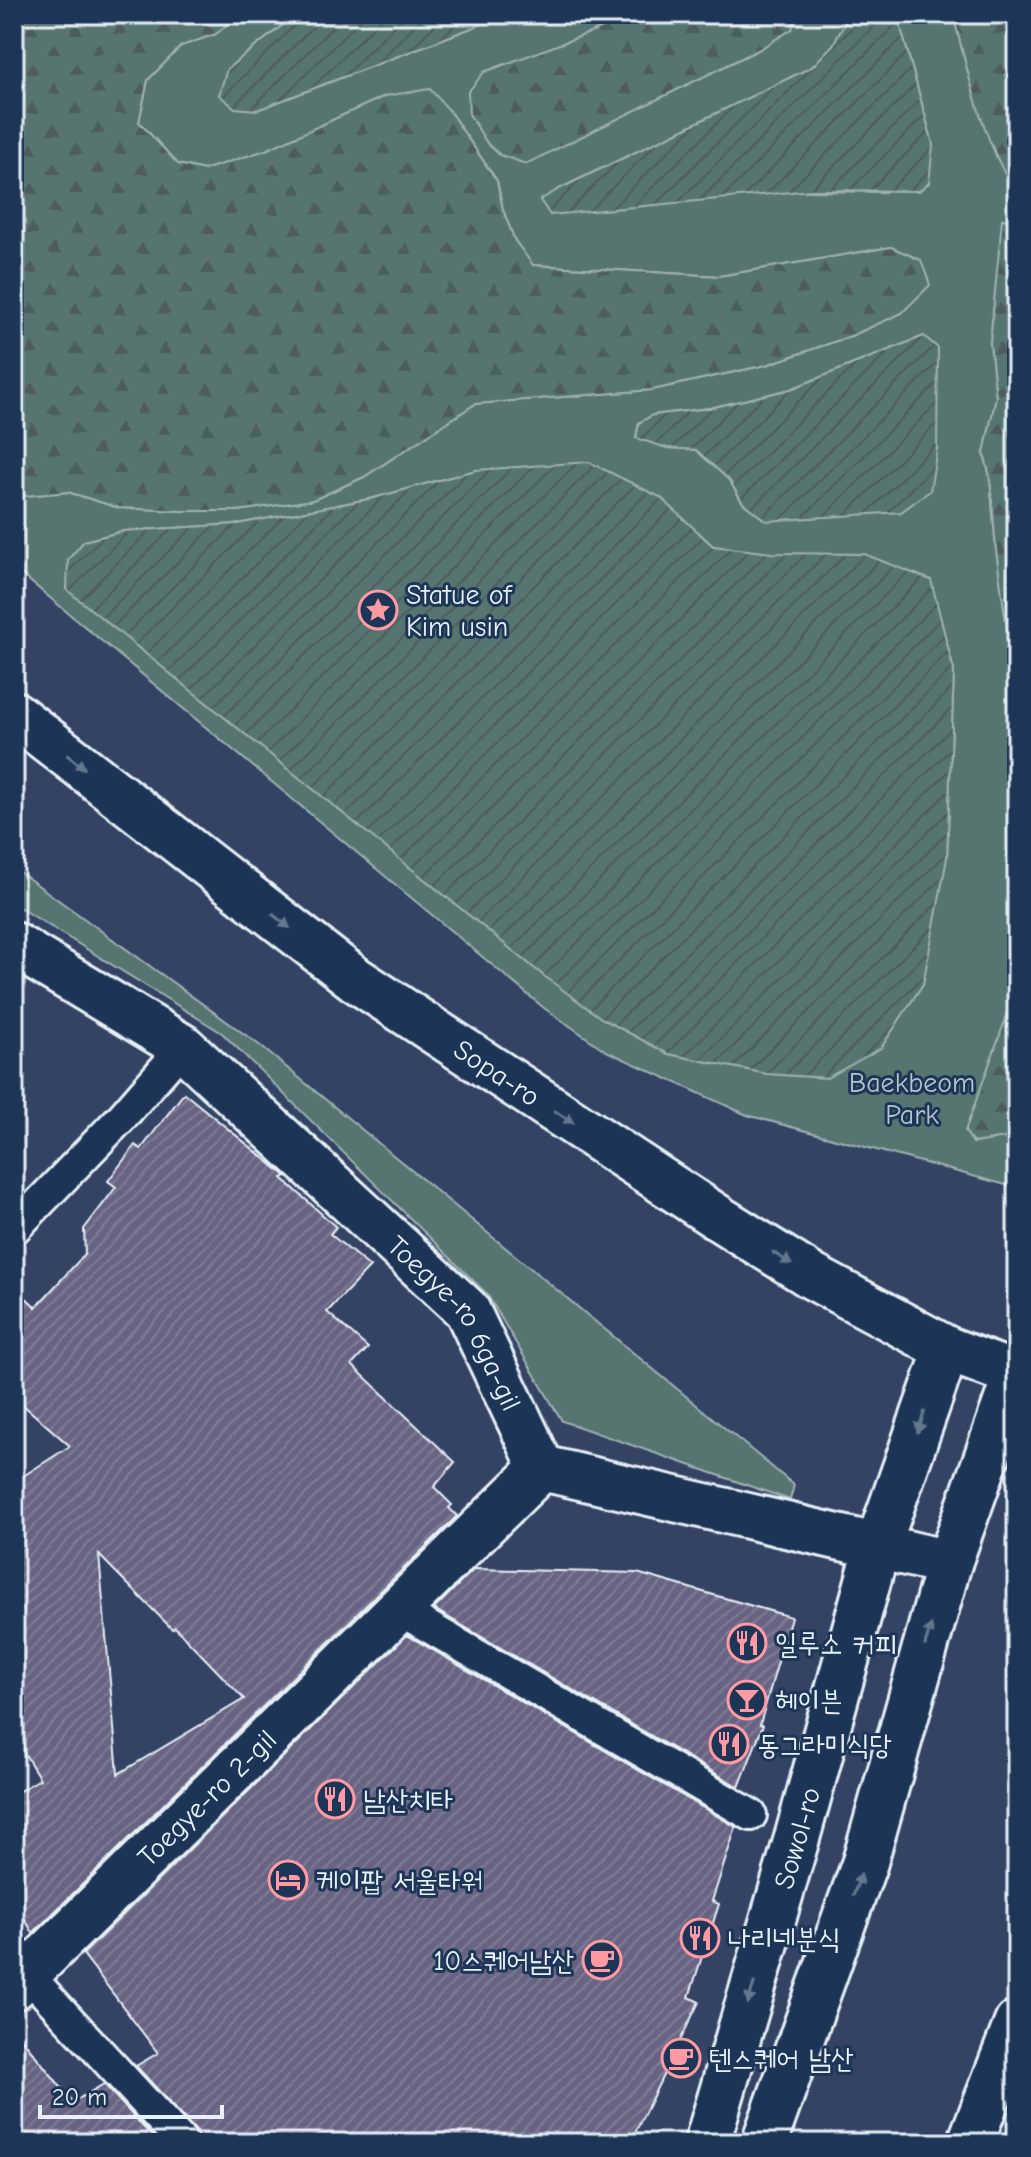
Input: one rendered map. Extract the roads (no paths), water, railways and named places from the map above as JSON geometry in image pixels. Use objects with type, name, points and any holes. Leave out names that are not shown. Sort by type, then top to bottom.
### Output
[{"type":"main road","name":"Sopa-ro","points":[[14,714],[355,979],[813,1277],[947,1349],[1017,1375]]},
{"type":"main road","name":"Toegye-ro 6ga-gil","points":[[14,945],[183,1047],[467,1310],[542,1468]]},
{"type":"main road","name":"Sowol-ro","points":[[707,2143],[797,1838],[878,1545],[947,1349]]},
{"type":"main road","points":[[764,2143],[865,1862],[949,1563],[1017,1375]]},
{"type":"main road","points":[[542,1468],[949,1563]]},
{"type":"main road","name":"Toegye-ro 2-gil","points":[[21,1981],[542,1468]]},
{"type":"main road","points":[[970,2143],[1017,2023]]},
{"type":"lane","points":[[14,1229],[122,1117],[183,1047]]},
{"type":"lane","points":[[398,1609],[751,1815]]},
{"type":"lane","points":[[21,1981],[183,2143]]},
{"type":"place","name":"Statue of Kim usin","points":[[378,610]]},
{"type":"place","name":"일루소 커피","points":[[747,1643]]},
{"type":"place","name":"헤이븐","points":[[747,1700]]},
{"type":"place","name":"동그라미식당","points":[[729,1744]]},
{"type":"place","name":"남산치타","points":[[335,1799]]},
{"type":"place","name":"케이팝 서울타워","points":[[288,1880]]},
{"type":"place","name":"나리네분식","points":[[700,1938]]},
{"type":"place","name":"10스퀘어남산","points":[[602,1960]]},
{"type":"place","name":"텐스퀘어 남산","points":[[681,2058]]},
{"type":"park label","name":"Baekbeom Park","points":[[912,1098]]}]
